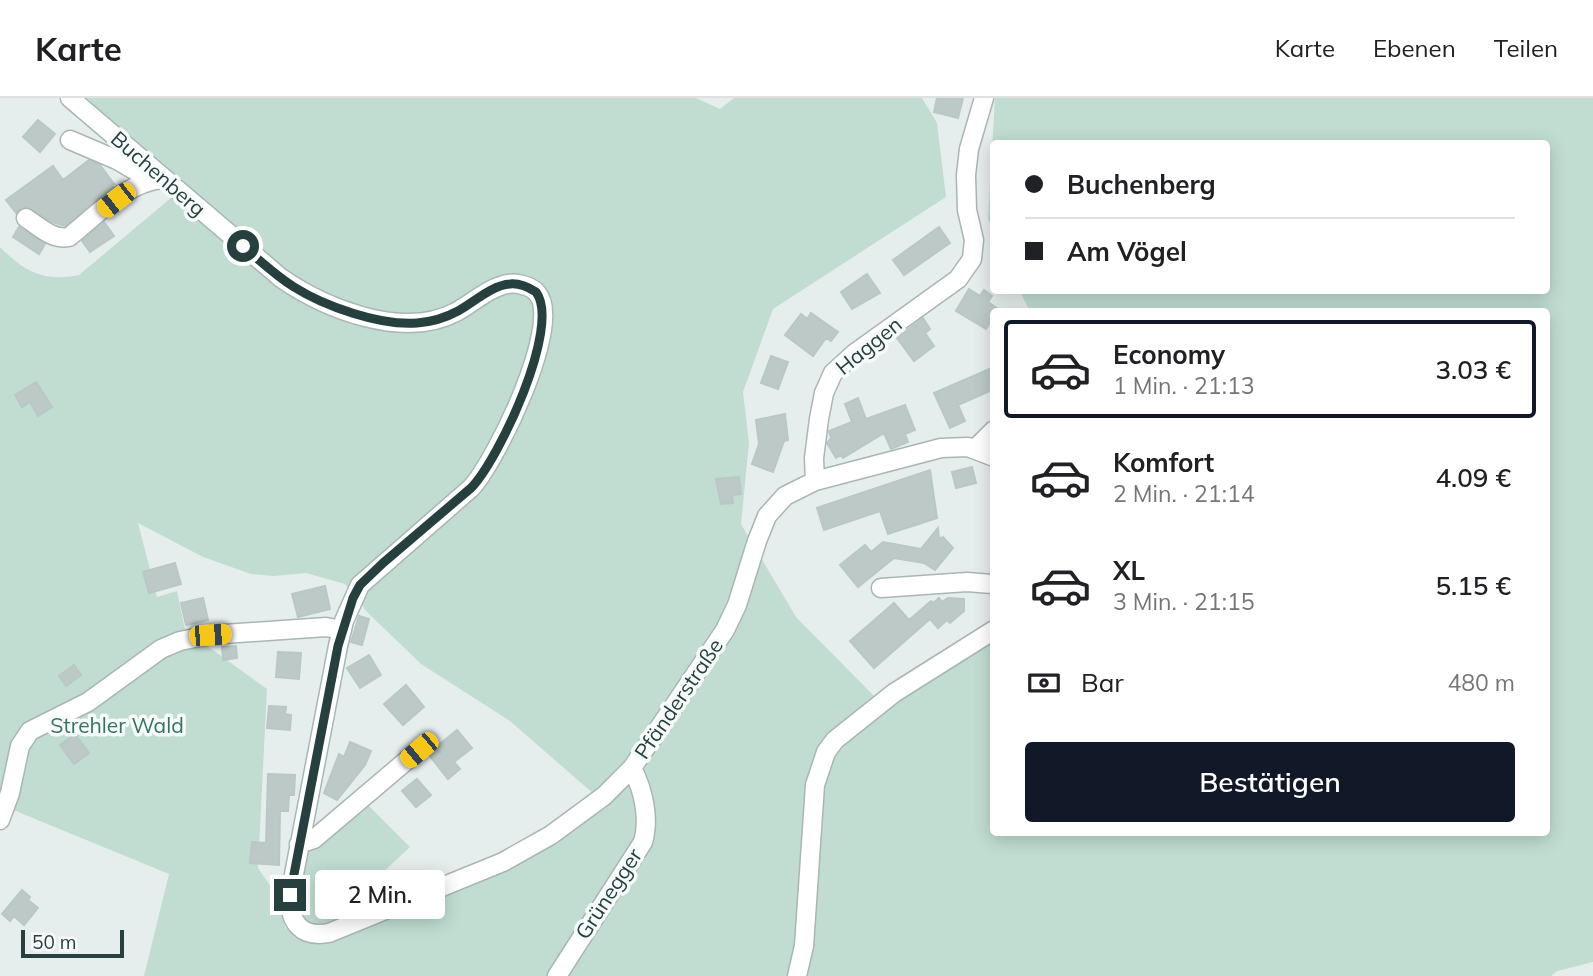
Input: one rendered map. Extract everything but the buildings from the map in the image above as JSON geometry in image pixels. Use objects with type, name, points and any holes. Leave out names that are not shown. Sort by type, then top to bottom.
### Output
[{"type":"street","name":"Buchenberg","points":[[70,98],[157,180],[295,288],[328,303],[367,317],[396,323],[436,320],[512,284],[525,286],[539,295],[542,321],[538,353],[497,449],[478,481],[360,585],[342,630]]},
{"type":"street","name":"Haggen","points":[[815,481],[813,467],[818,426],[824,393],[831,376],[855,353],[958,279],[972,259],[974,240],[967,210],[966,175],[969,149],[985,98]]},
{"type":"street","points":[[70,140],[157,180]]},
{"type":"street","points":[[26,218],[52,236],[60,239],[69,237],[130,189],[157,180]]},
{"type":"street","points":[[976,448],[990,434]]},
{"type":"street","name":"Pfänderstraße","points":[[299,844],[290,908],[296,923],[310,933],[329,933],[503,862],[551,835],[604,796],[632,768],[725,630],[737,605],[767,516],[785,496],[815,481],[941,448],[976,448],[990,455]]},
{"type":"street","points":[[881,588],[967,582],[990,584]]},
{"type":"street","points":[[0,820],[15,776],[20,746],[26,736],[35,727],[88,702],[161,649],[180,640],[210,635],[326,627],[342,630],[299,844],[314,839],[419,750]]},
{"type":"street","points":[[797,976],[804,946],[815,785],[826,752],[835,740],[894,693],[990,633]]},
{"type":"street","name":"Grünegger","points":[[557,976],[643,842],[646,827],[644,808],[640,786],[632,768]]},
{"type":"green space","name":"Strehler Wald","points":[[73,98],[696,98],[720,109],[734,98],[922,98],[937,123],[946,197],[773,309],[743,392],[749,443],[741,524],[796,617],[876,698],[822,744],[797,976],[144,976],[169,874],[6,807],[0,820],[0,247],[26,269],[35,273],[55,277],[79,275],[178,192]],"holes":[[[138,523],[203,557],[251,574],[274,576],[306,573],[345,584],[367,612],[421,664],[510,721],[596,796],[499,872],[317,943],[295,938],[285,927],[280,900],[258,868],[267,689],[185,630],[177,591],[157,597]]]},
{"type":"green space","points":[[995,98],[1593,98],[1593,962],[1557,971],[1551,976],[803,976],[822,786],[837,747],[887,708],[990,642],[990,836],[1550,836],[1550,308],[1028,308],[1021,294],[1550,294],[1550,140],[993,140]]},
{"type":"green space","points":[[990,184],[990,224],[988,219]]},
{"type":"green space","points":[[367,804],[410,847],[336,916],[337,923],[311,925],[296,909],[308,852]]},
{"type":"route","points":[[243,246],[281,278],[306,294],[386,322],[417,323],[436,320],[512,284],[519,284],[536,292],[542,308],[538,353],[516,408],[483,474],[471,488],[383,563],[360,585],[353,598],[338,646],[290,895]]}]
